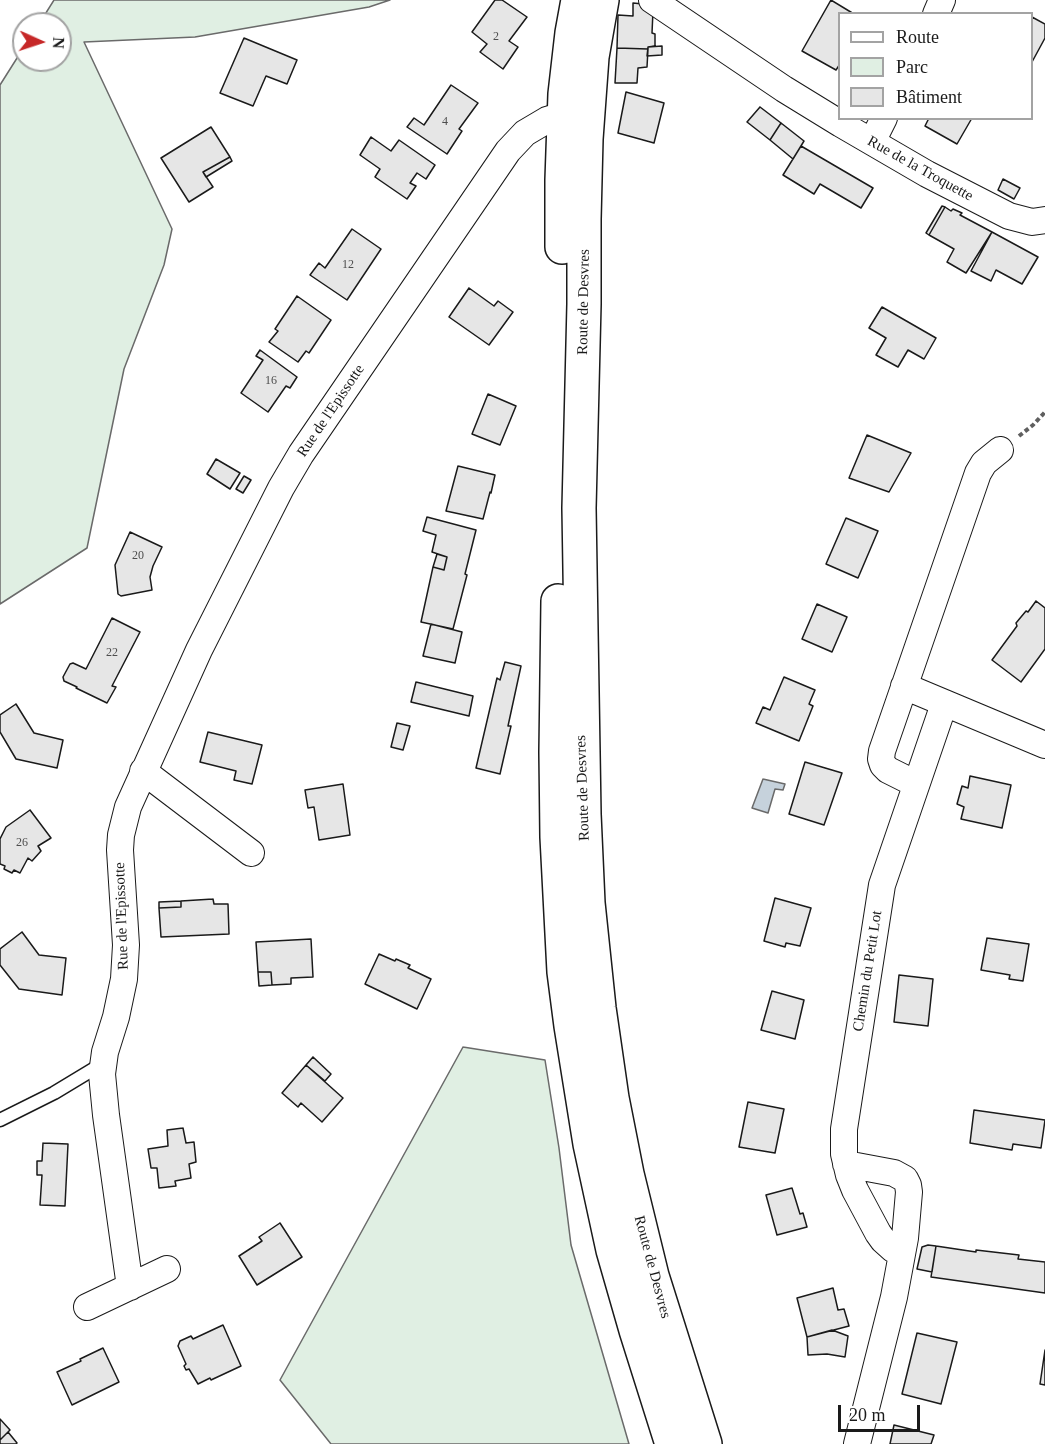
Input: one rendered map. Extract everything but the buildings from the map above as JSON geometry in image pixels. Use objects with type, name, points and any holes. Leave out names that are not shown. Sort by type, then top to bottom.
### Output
[{"type":"main road","points":[[576,117],[567,67],[578,0]]},
{"type":"main road","points":[[576,117],[592,57],[602,0]]},
{"type":"main road","name":"Route de Desvres","points":[[576,117],[561,201],[564,356],[555,779],[564,972],[595,1088],[622,1150],[645,1251],[705,1444]]},
{"type":"main road","name":"Route de Desvres","points":[[595,1088],[595,1171],[613,1250],[672,1444]]},
{"type":"street","name":"Rue de la Troquette","points":[[652,0],[768,78],[872,142],[950,186],[1009,216],[1032,222],[1045,220]]},
{"type":"street","name":"Rue de l'Epissotte","points":[[130,1287],[102,1085],[103,1063],[121,997],[126,962],[120,850],[128,807],[205,640],[281,488],[301,454],[508,151],[525,133],[547,120],[557,117],[576,117]]},
{"type":"street","points":[[872,142],[883,120]]},
{"type":"street","points":[[916,784],[888,770],[881,759],[882,751],[978,473],[984,463],[1000,450]]},
{"type":"street","points":[[904,686],[1045,745]]},
{"type":"street","name":"Chemin du Petit Lot","points":[[902,1253],[888,1245],[878,1233],[855,1190],[843,1148],[844,1129],[879,895],[944,704]]},
{"type":"street","points":[[143,771],[251,852]]},
{"type":"street","points":[[846,1164],[894,1173],[905,1179],[908,1185],[909,1201],[894,1296],[857,1444]]},
{"type":"street","points":[[87,1307],[167,1269]]},
{"type":"lane","points":[[0,1120],[54,1093],[103,1063]]},
{"type":"path","points":[[1000,450],[1033,425],[1045,412]]},
{"type":"green space","points":[[54,0],[390,0],[369,7],[195,37],[84,42],[172,229],[164,265],[124,369],[87,548],[0,604],[0,85],[12,66],[12,72],[72,72],[72,12],[46,12]]},
{"type":"green space","points":[[463,1047],[545,1060],[571,1245],[629,1444],[331,1444],[280,1380]]},
{"type":"shaded area","points":[[763,779],[785,784],[783,790],[775,789],[768,813],[752,808]]}]
